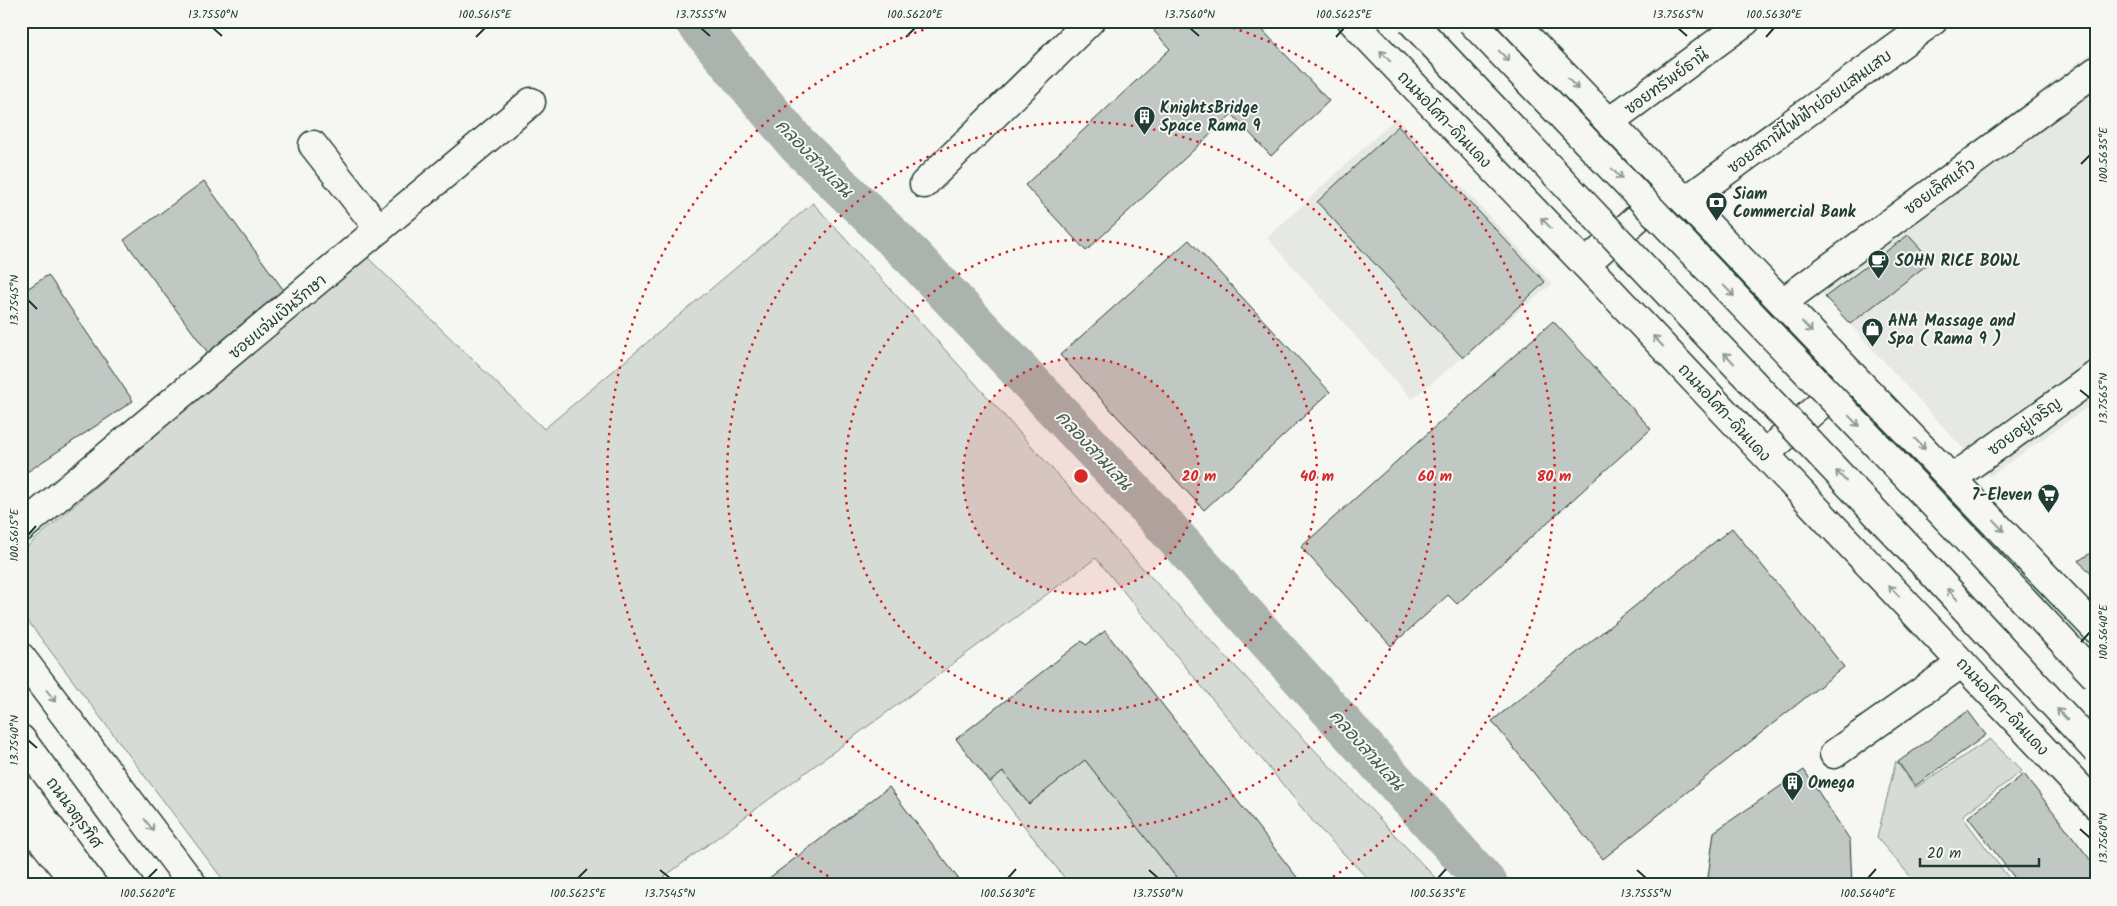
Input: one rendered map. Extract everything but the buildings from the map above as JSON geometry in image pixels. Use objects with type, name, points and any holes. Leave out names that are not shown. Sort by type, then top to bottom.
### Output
[{"type":"main road","points":[[924,184],[1090,21]]},
{"type":"main road","name":"ถนนอโศก-ดินแดง","points":[[1352,21],[1585,264],[2096,804]]},
{"type":"main road","points":[[1411,21],[1924,564],[2096,750]]},
{"type":"main road","points":[[1471,21],[2096,677]]},
{"type":"main road","points":[[1512,21],[1678,195],[1784,302],[2096,629]]},
{"type":"main road","name":"ซอยทรัพย์ธานี","points":[[1609,122],[1746,21]]},
{"type":"main road","name":"ซอยสถานีไฟฟ้าย่อยแสนแสบ","points":[[1585,264],[1678,195],[1933,21]]},
{"type":"main road","name":"ซอยเลิศแก้ว","points":[[1784,302],[2096,70]]},
{"type":"main road","name":"ซอยแจ่มเงินรักษา","points":[[21,528],[531,102]]},
{"type":"main road","points":[[313,145],[380,230]]},
{"type":"main road","name":"ซอยอยู่เจริญ","points":[[1953,478],[2096,375]]},
{"type":"main road","points":[[1765,454],[1853,376]]},
{"type":"main road","points":[[21,657],[194,885]]},
{"type":"main road","points":[[1834,754],[1962,663]]},
{"type":"main road","name":"ถนนจตุรทิศ","points":[[21,740],[129,885]]},
{"type":"main road","points":[[21,861],[40,885]]},
{"type":"shaded area","points":[[2096,49],[2096,401],[1989,477],[1803,273]]},
{"type":"shaded area","points":[[1397,117],[1552,284],[1412,399],[1267,238]]},
{"type":"shaded area","points":[[813,203],[1117,541],[1442,885],[1374,885],[1316,825],[1096,558],[653,885],[227,885],[21,612],[21,552],[363,253],[544,429]]},
{"type":"shaded area","points":[[1069,720],[1202,885],[1070,885],[990,782]]},
{"type":"shaded area","points":[[1990,739],[2022,771],[1962,816],[2014,885],[1918,885],[1877,838],[1896,761],[1915,788]]},
{"type":"waterway","name":"คลองสามเสน","points":[[695,21],[797,144],[913,257],[1158,518],[1488,885]]},
{"type":"place","name":"KnightsBridge Space Rama 9","points":[[1144,135]]},
{"type":"place","name":"Siam Commercial Bank","points":[[1717,221]]},
{"type":"place","name":"SOHN RICE BOWL","points":[[1879,279]]},
{"type":"place","name":"ANA Massage and Spa ( Rama 9 )","points":[[1872,348]]},
{"type":"place","name":"7-Eleven","points":[[2048,513]]},
{"type":"place","name":"Omega","points":[[1792,801]]}]
